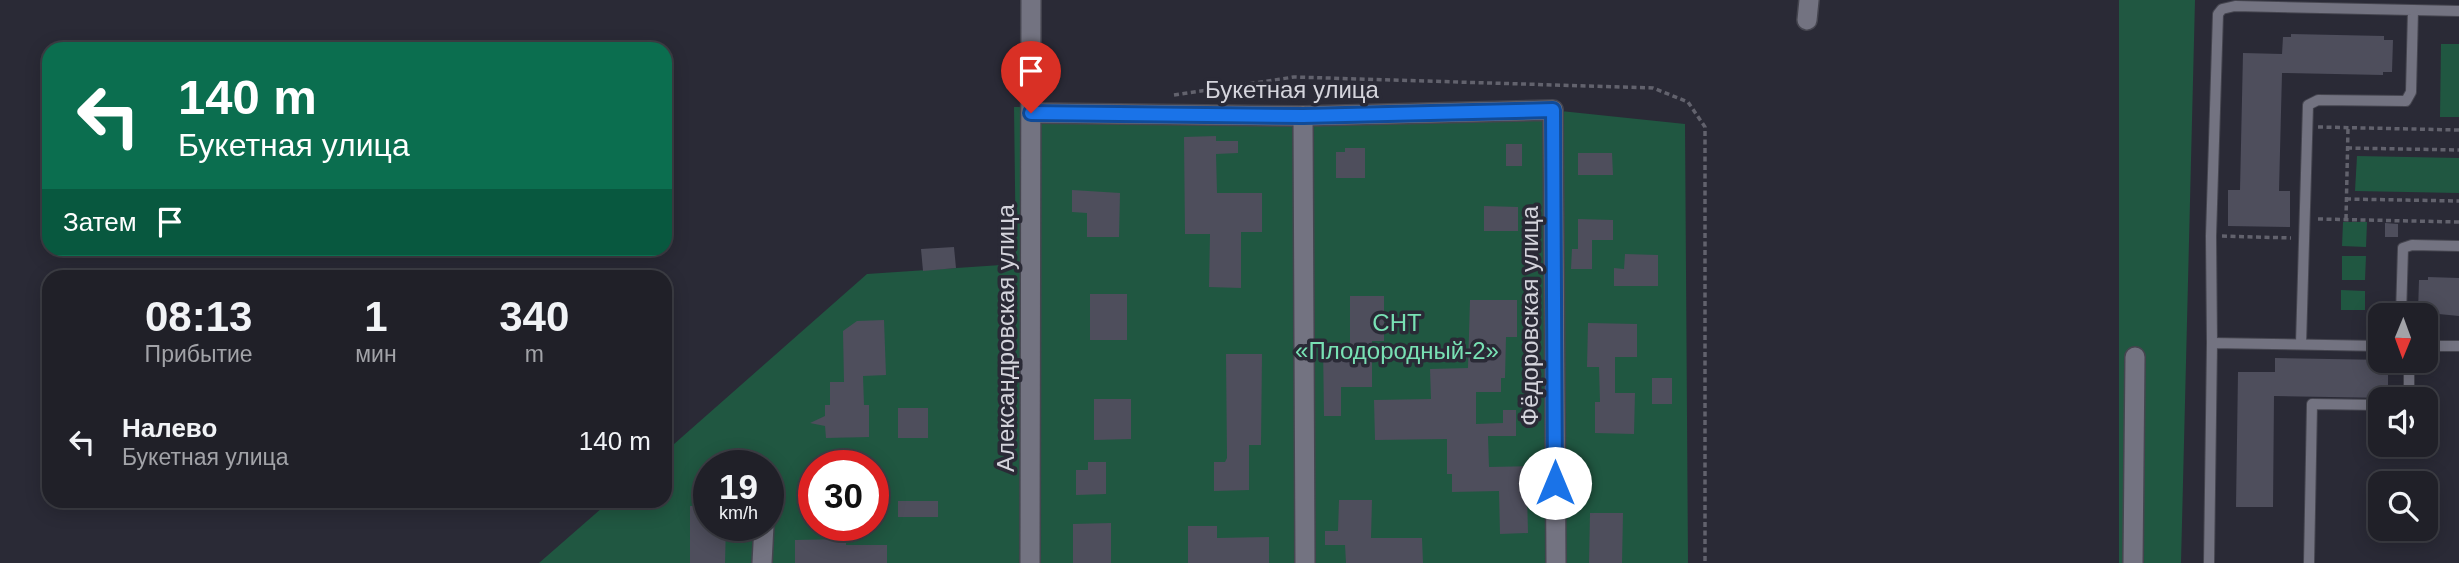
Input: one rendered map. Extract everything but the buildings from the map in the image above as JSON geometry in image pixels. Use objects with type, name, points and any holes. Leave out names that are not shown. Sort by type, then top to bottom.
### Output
[{"type":"street","name":"Александровская улица","points":[[1030,563],[1031,0]]},
{"type":"street","points":[[1807,20],[1809,0]]},
{"type":"street","name":"Букетная улица","points":[[1031,113],[1303,116],[1553,110]]},
{"type":"street","name":"Фёдоровская улица","points":[[1553,110],[1556,563]]},
{"type":"street","points":[[1303,116],[1305,563]]},
{"type":"street","points":[[2133,563],[2135,357]]},
{"type":"street","points":[[762,563],[763,541]]},
{"type":"lane","points":[[2208,563],[2211,236],[2218,14],[2228,6],[2299,4],[2396,5],[2413,10],[2459,11]]},
{"type":"lane","points":[[2301,344],[2307,111],[2311,101],[2399,102],[2410,97],[2413,10]]},
{"type":"lane","points":[[2401,303],[2403,248],[2412,245],[2459,246]]},
{"type":"lane","points":[[2212,343],[2368,346]]},
{"type":"lane","points":[[2438,346],[2459,346]]},
{"type":"lane","points":[[2309,563],[2312,404],[2368,405]]},
{"type":"path","points":[[1166,97],[1294,77],[1653,88],[1688,102],[1705,127],[1705,563]]},
{"type":"path","points":[[2306,127],[2459,130]]},
{"type":"path","points":[[2346,219],[2348,128]]},
{"type":"path","points":[[2347,148],[2459,150]]},
{"type":"path","points":[[2346,199],[2459,201]]},
{"type":"path","points":[[2304,218],[2459,222]]},
{"type":"path","points":[[2211,236],[2304,238]]},
{"type":"green space","points":[[2119,0],[2195,0],[2181,563],[2119,563]]},
{"type":"green space","points":[[2441,44],[2459,44],[2459,117],[2440,117]]},
{"type":"green space","name":"СНТ «Плодородный-2»","points":[[1014,107],[1532,108],[1685,124],[1688,563],[539,563],[602,508],[672,508],[672,446],[867,274],[1016,264]]},
{"type":"green space","points":[[2357,156],[2459,158],[2459,193],[2355,191]]},
{"type":"green space","points":[[2343,222],[2367,222],[2366,247],[2342,246]]},
{"type":"green space","points":[[2342,256],[2366,256],[2365,280],[2342,280]]},
{"type":"green space","points":[[2341,290],[2365,291],[2365,310],[2341,310]]},
{"type":"route","points":[[1031,113],[1303,116],[1553,110],[1555,483]]}]
